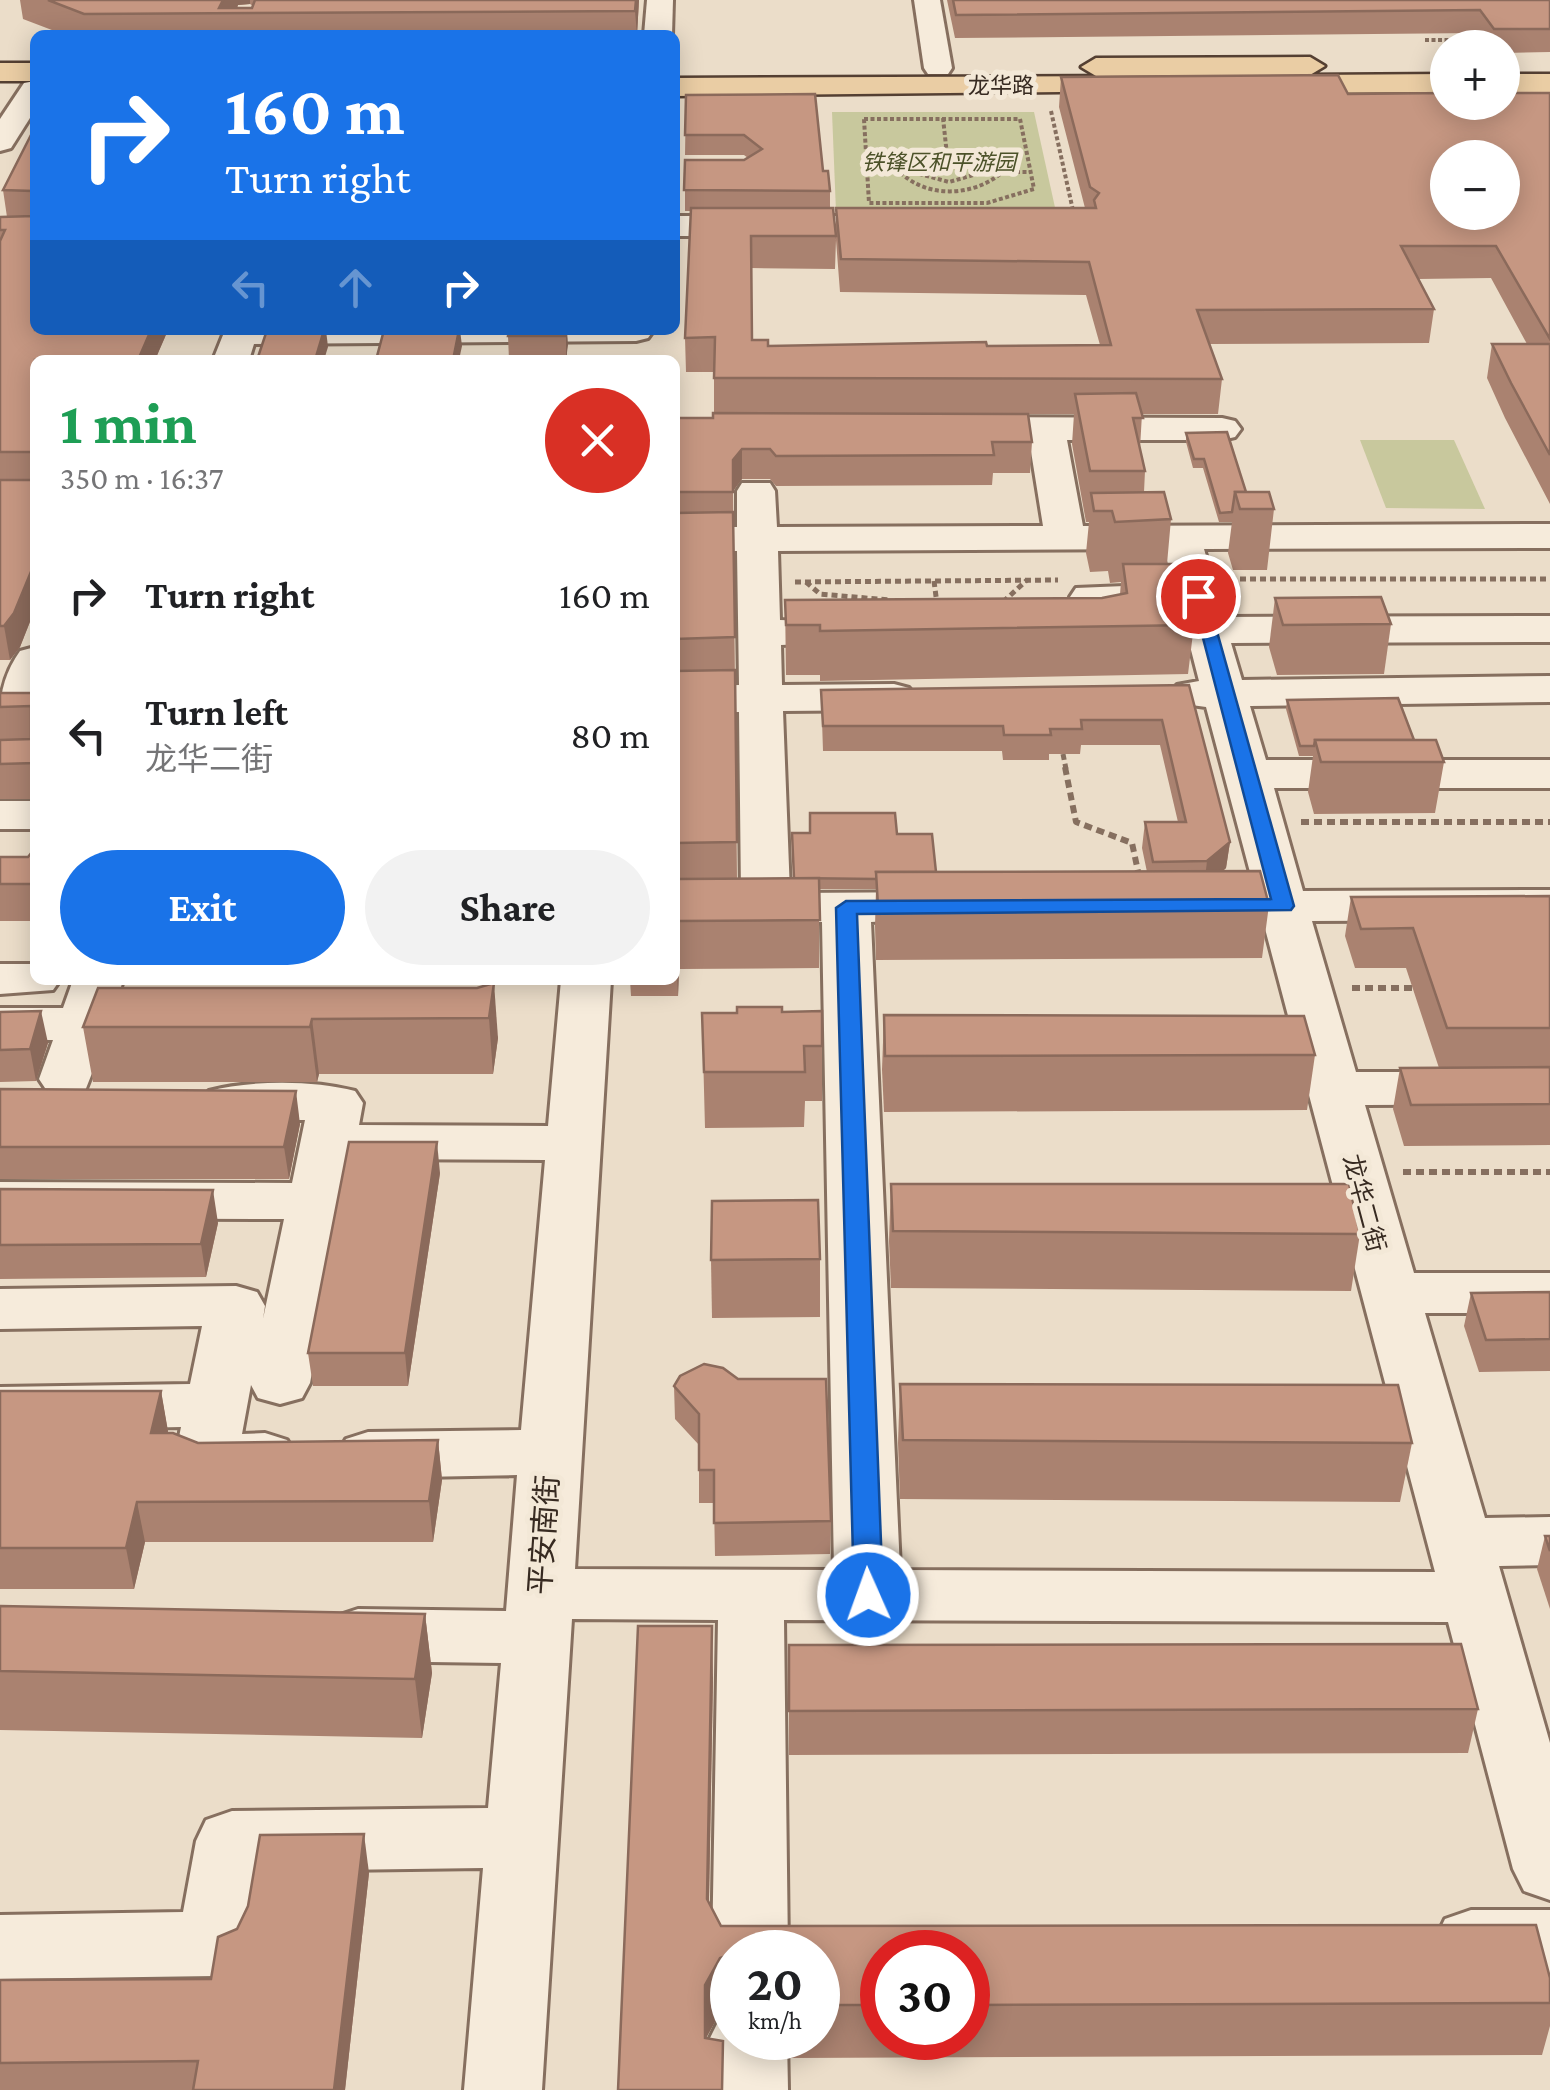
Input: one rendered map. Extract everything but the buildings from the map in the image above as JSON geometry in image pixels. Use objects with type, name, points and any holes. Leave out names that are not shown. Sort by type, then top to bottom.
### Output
[{"type":"main road","name":"龙华路","points":[[680,86],[938,76],[1430,66]]},
{"type":"main road","points":[[1520,66],[1550,66]]},
{"type":"main road","name":"龙华路","points":[[680,68],[938,76],[1045,85],[1430,83]]},
{"type":"main road","points":[[0,72],[30,82]]},
{"type":"main road","points":[[1520,83],[1550,83]]},
{"type":"main road","points":[[0,89],[30,84]]},
{"type":"street","points":[[658,30],[660,0]]},
{"type":"street","points":[[927,0],[938,76]]},
{"type":"street","points":[[30,90],[0,143],[30,144]]},
{"type":"street","points":[[680,226],[955,226],[952,197]]},
{"type":"street","points":[[929,428],[1222,429]]},
{"type":"street","points":[[1046,428],[1065,537]]},
{"type":"street","points":[[756,490],[766,908]]},
{"type":"street","points":[[680,539],[1550,536]]},
{"type":"street","name":"龙华二街","points":[[1181,537],[1390,1293],[1396,1418],[1467,1570],[1550,1868]]},
{"type":"street","points":[[1018,630],[1098,630],[1090,597],[1202,613],[1550,630]]},
{"type":"street","points":[[760,634],[905,612]]},
{"type":"street","points":[[17,706],[30,673]]},
{"type":"street","points":[[1148,694],[1550,689]]},
{"type":"street","points":[[680,699],[935,696]]},
{"type":"street","points":[[1254,798],[1550,774]]},
{"type":"street","points":[[0,815],[30,815]]},
{"type":"street","points":[[1145,907],[1550,905]]},
{"type":"street","points":[[680,908],[986,907]]},
{"type":"street","points":[[846,908],[870,1050],[856,1218],[892,1417],[868,1595]]},
{"type":"street","points":[[0,979],[30,978]]},
{"type":"street","name":"平安南街","points":[[503,2090],[586,985]]},
{"type":"street","points":[[91,1002],[43,1091],[119,1102]]},
{"type":"street","points":[[0,1024],[91,1002],[203,1024]]},
{"type":"street","points":[[1264,1051],[1328,1070],[1550,1088]]},
{"type":"street","points":[[178,1103],[336,1103],[280,1383]]},
{"type":"street","points":[[328,1142],[574,1143]]},
{"type":"street","points":[[1310,1218],[1363,1195]]},
{"type":"street","points":[[0,1200],[316,1200]]},
{"type":"street","points":[[856,1218],[916,1218]]},
{"type":"street","points":[[1390,1293],[1550,1293]]},
{"type":"street","points":[[0,1310],[236,1306],[206,1457],[550,1452]]},
{"type":"street","points":[[0,1408],[216,1405]]},
{"type":"street","points":[[298,1634],[751,1595],[868,1595],[1467,1570],[1550,1542]]},
{"type":"street","points":[[751,1595],[768,1930]]},
{"type":"street","points":[[0,1947],[215,1944],[232,1841],[522,1838]]},
{"type":"street","points":[[1413,1942],[1550,1942]]},
{"type":"street","points":[[749,2060],[749,2090]]},
{"type":"path","points":[[1425,40],[1430,40]]},
{"type":"path","points":[[938,76],[948,162]]},
{"type":"path","points":[[1045,85],[1077,226]]},
{"type":"path","points":[[898,172],[920,186],[952,197],[987,203],[1026,194],[1034,188],[1020,120],[864,119],[869,202],[952,197],[994,181],[999,172]]},
{"type":"path","points":[[898,172],[908,161],[947,154],[980,158],[999,172]]},
{"type":"path","points":[[920,172],[926,165],[948,162],[968,164],[977,172]]},
{"type":"path","points":[[867,171],[920,172],[952,197]]},
{"type":"path","points":[[952,197],[977,172],[1031,172]]},
{"type":"path","points":[[934,580],[937,604]]},
{"type":"path","points":[[987,603],[1004,602],[1028,580]]},
{"type":"path","points":[[805,582],[820,594],[905,612],[954,603]]},
{"type":"path","points":[[1063,754],[1076,822],[1132,843],[1145,907]]},
{"type":"path","points":[[1254,798],[1550,822]]},
{"type":"path","points":[[1306,988],[1438,988]]},
{"type":"path","points":[[1363,1195],[1550,1172]]},
{"type":"green space","name":"铁锋区和平游园","points":[[832,112],[1034,112],[1056,212],[836,212]]},
{"type":"green space","points":[[1360,440],[1454,440],[1485,509],[1386,508]]},
{"type":"route","points":[[868,1595],[846,908],[1283,906],[1198,596]]}]
